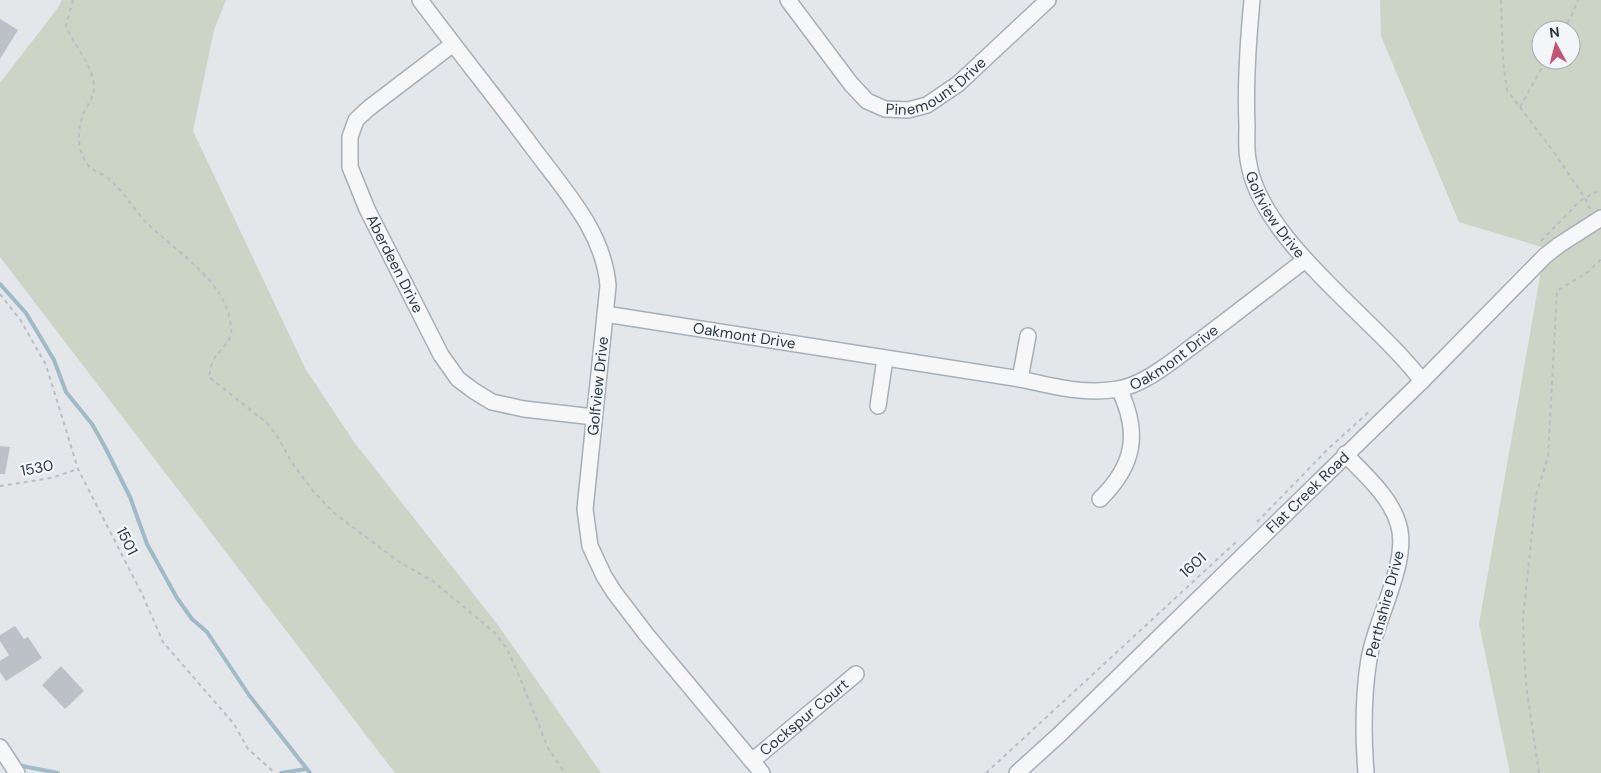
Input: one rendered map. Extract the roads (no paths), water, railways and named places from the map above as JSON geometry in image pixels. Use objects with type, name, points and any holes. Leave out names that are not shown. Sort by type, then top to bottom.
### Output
[{"type":"street","name":"Golfview Drive","points":[[420,0],[505,110],[592,230],[603,257],[608,286],[585,509],[590,546],[614,592],[646,634],[762,773]]},
{"type":"street","name":"Pinemount Drive","points":[[788,0],[851,84],[867,101],[885,109],[908,110],[927,105],[958,84],[1048,0]]},
{"type":"street","name":"Golfview Drive","points":[[1252,0],[1246,72],[1248,160],[1259,197],[1273,220],[1305,260],[1376,330],[1422,381]]},
{"type":"street","name":"Aberdeen Drive","points":[[453,44],[356,120],[350,136],[350,167],[368,209],[437,346],[448,367],[458,378],[492,402],[524,409],[594,417]]},
{"type":"street","name":"Flat Creek Road","points":[[1017,773],[1060,734],[1422,381],[1545,256],[1598,220]]},
{"type":"street","name":"Oakmont Drive","points":[[605,314],[1020,380],[1053,387],[1087,391],[1120,389],[1146,378],[1170,362],[1305,260]]},
{"type":"street","points":[[1020,380],[1028,336]]},
{"type":"street","points":[[878,406],[885,359]]},
{"type":"street","points":[[1100,499],[1112,487],[1127,464],[1132,432],[1128,406],[1120,389]]},
{"type":"street","name":"Perthshire Drive","points":[[1345,454],[1391,505],[1399,524],[1401,544],[1397,567],[1369,657],[1364,723],[1366,773]]},
{"type":"street","name":"Cockspur Court","points":[[752,761],[856,674]]},
{"type":"street","points":[[3,752],[17,773]]},
{"type":"waterway","points":[[0,284],[26,313],[54,360],[66,392],[92,424],[105,447],[130,497],[147,544],[177,598],[192,619],[207,632],[249,695],[310,773]]},
{"type":"waterway","points":[[17,765],[58,773]]},
{"type":"waterway","points":[[281,773],[306,769]]}]
